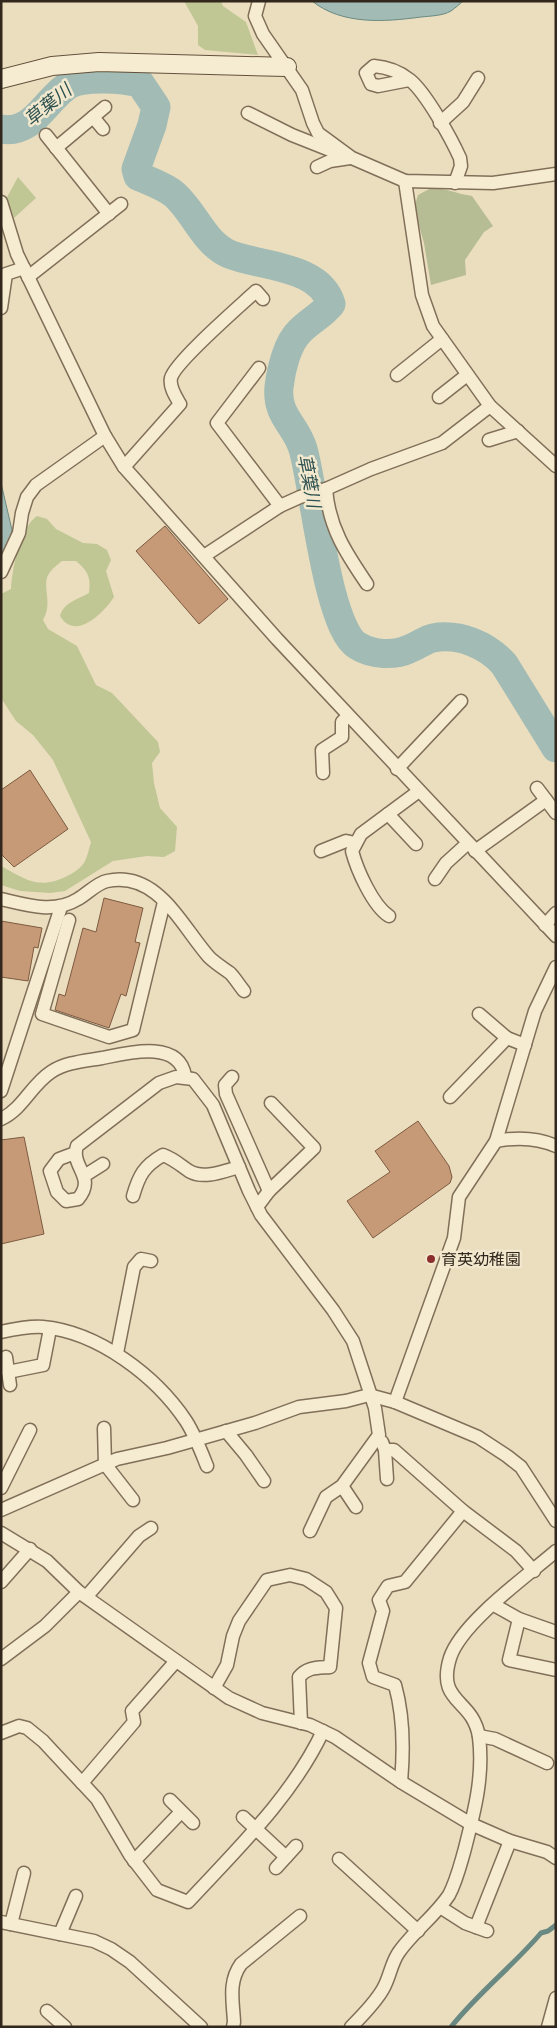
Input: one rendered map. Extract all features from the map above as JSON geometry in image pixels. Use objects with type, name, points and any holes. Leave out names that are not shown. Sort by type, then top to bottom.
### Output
[{"type":"street","points":[[260,1],[255,16],[263,34],[302,90],[318,133],[352,158]]},
{"type":"street","points":[[1,79],[52,66],[99,62],[287,67]]},
{"type":"street","points":[[440,123],[463,102],[478,78]]},
{"type":"street","points":[[409,80],[420,91],[460,158],[461,166],[455,183]]},
{"type":"street","points":[[56,148],[104,107]]},
{"type":"street","points":[[248,113],[292,135],[406,181],[493,184],[556,174]]},
{"type":"street","points":[[93,117],[103,129]]},
{"type":"street","points":[[46,135],[109,214]]},
{"type":"street","points":[[317,167],[330,161],[352,158]]},
{"type":"street","points":[[406,181],[422,295],[433,326],[490,406],[556,466]]},
{"type":"street","points":[[1,202],[17,254],[105,436],[124,467],[348,716],[556,936]]},
{"type":"street","points":[[1,308],[6,274],[26,272],[121,204]]},
{"type":"street","points":[[124,467],[180,404],[171,387],[170,380],[188,356],[256,291],[264,299]]},
{"type":"street","points":[[196,330],[206,339]]},
{"type":"street","points":[[397,375],[442,339]]},
{"type":"street","points":[[259,368],[217,423],[280,506]]},
{"type":"street","points":[[439,397],[468,374]]},
{"type":"street","points":[[204,556],[280,506],[371,469],[442,443],[490,406]]},
{"type":"street","points":[[489,440],[518,431]]},
{"type":"street","points":[[1,572],[19,533],[27,497],[36,485],[105,436]]},
{"type":"street","points":[[323,490],[327,508],[342,548],[367,584]]},
{"type":"street","points":[[397,769],[461,701]]},
{"type":"street","points":[[323,773],[322,750],[342,736],[342,722],[348,716]]},
{"type":"street","points":[[538,788],[556,813]]},
{"type":"street","points":[[390,916],[381,911],[355,863],[352,851],[355,842],[361,834],[419,792]]},
{"type":"street","points":[[435,879],[446,862],[546,800]]},
{"type":"street","points":[[388,814],[416,844]]},
{"type":"street","points":[[321,851],[346,841],[355,842]]},
{"type":"street","points":[[1,899],[38,908],[61,907],[74,902],[104,881],[121,879],[138,881],[155,890],[210,958],[231,975],[244,991]]},
{"type":"street","points":[[69,920],[42,1014],[109,1037],[133,1030],[164,902]]},
{"type":"street","points":[[1,1092],[61,907]]},
{"type":"street","points":[[545,925],[556,913]]},
{"type":"street","points":[[395,1402],[454,1238],[459,1197],[496,1141],[535,1011],[556,967]]},
{"type":"street","points":[[479,1014],[507,1038],[525,1045]]},
{"type":"street","points":[[450,1098],[507,1038]]},
{"type":"street","points":[[1,1119],[16,1111],[44,1078],[64,1065],[144,1050],[159,1052],[177,1060],[183,1067],[185,1076]]},
{"type":"street","points":[[75,1153],[86,1183],[84,1192],[78,1199],[66,1201],[60,1197],[50,1171],[59,1159],[75,1153],[82,1140],[151,1089],[168,1079],[185,1076],[193,1079],[201,1087],[213,1105],[257,1207],[334,1310],[353,1341],[363,1368],[369,1395],[375,1408],[379,1435],[385,1450],[387,1479]]},
{"type":"street","points":[[232,1077],[225,1086],[226,1094],[270,1192]]},
{"type":"street","points":[[257,1207],[314,1148],[271,1103]]},
{"type":"street","points":[[496,1141],[515,1138],[533,1139],[556,1146]]},
{"type":"street","points":[[133,1196],[139,1175],[147,1164],[163,1155],[175,1159],[190,1172],[202,1175],[240,1167]]},
{"type":"street","points":[[84,1176],[103,1164]]},
{"type":"street","points":[[117,1353],[134,1267],[141,1259],[151,1261]]},
{"type":"street","points":[[1,1332],[18,1328],[50,1328],[90,1341],[117,1353],[135,1367],[174,1404],[196,1439],[207,1466]]},
{"type":"street","points":[[8,1372],[43,1365],[50,1328]]},
{"type":"street","points":[[6,1357],[10,1385]]},
{"type":"street","points":[[1,1510],[117,1459],[168,1448],[299,1407],[346,1401],[369,1395],[395,1402],[478,1437],[507,1456],[521,1467],[556,1522]]},
{"type":"street","points":[[104,1428],[105,1464],[133,1500]]},
{"type":"street","points":[[1,1488],[30,1430]]},
{"type":"street","points":[[226,1431],[264,1481]]},
{"type":"street","points":[[310,1531],[326,1497],[342,1486],[379,1435]]},
{"type":"street","points":[[385,1450],[394,1450],[463,1511],[516,1551],[534,1571]]},
{"type":"street","points":[[342,1486],[356,1507]]},
{"type":"street","points":[[401,1782],[404,1746],[398,1696],[395,1685],[373,1677],[369,1663],[383,1611],[379,1600],[388,1586],[405,1582],[463,1511]]},
{"type":"street","points":[[1,1660],[83,1594],[139,1536],[152,1528]]},
{"type":"street","points":[[1,1533],[47,1561],[83,1594],[229,1698],[262,1713],[323,1731],[401,1782],[471,1824],[510,1841],[547,1852],[556,1858]]},
{"type":"street","points":[[1,1582],[30,1549]]},
{"type":"street","points":[[351,2027],[375,2000],[388,1978],[393,1962],[450,1893],[471,1824],[481,1780],[479,1736],[475,1720],[469,1710],[452,1696],[447,1686],[447,1670],[451,1655],[467,1629],[478,1616],[494,1605],[556,1551]]},
{"type":"street","points":[[214,1688],[227,1665],[233,1636],[239,1621],[267,1580],[290,1575],[306,1579],[326,1592],[336,1608],[330,1668],[311,1668],[303,1671],[299,1677],[301,1723]]},
{"type":"street","points":[[494,1605],[499,1610],[519,1619],[556,1632]]},
{"type":"street","points":[[519,1619],[509,1660],[556,1670]]},
{"type":"street","points":[[82,1783],[134,1722],[132,1711],[176,1661]]},
{"type":"street","points":[[1,1733],[14,1727],[27,1728],[43,1741],[97,1799],[134,1861],[156,1890],[188,1902],[255,1828],[308,1758],[323,1731]]},
{"type":"street","points":[[479,1736],[495,1739],[547,1763]]},
{"type":"street","points":[[170,1800],[193,1823]]},
{"type":"street","points":[[134,1861],[181,1812]]},
{"type":"street","points":[[243,1817],[286,1857]]},
{"type":"street","points":[[440,1907],[465,1923],[481,1929],[510,1841]]},
{"type":"street","points":[[276,1868],[296,1846]]},
{"type":"street","points":[[339,1859],[418,1931]]},
{"type":"street","points":[[24,1873],[6,1923],[94,1940],[111,1949],[130,1962],[192,2024]]},
{"type":"street","points":[[60,1934],[76,1896]]},
{"type":"street","points":[[233,2027],[231,1984],[234,1973],[241,1964],[300,1916]]},
{"type":"street","points":[[552,2019],[556,1998]]},
{"type":"street","points":[[47,2011],[59,2025]]},
{"type":"green space","points":[[184,1],[221,1],[223,6],[246,22],[258,55],[205,50],[198,45],[198,26]]},
{"type":"green space","points":[[18,177],[36,198],[14,218],[6,199]]},
{"type":"green space","points":[[431,188],[472,196],[493,226],[484,232],[465,260],[466,275],[431,285],[424,243],[414,208],[418,195]]},
{"type":"green space","points":[[37,516],[47,519],[56,529],[83,543],[97,544],[107,550],[111,560],[106,571],[114,597],[103,611],[89,622],[73,626],[66,623],[60,616],[68,604],[89,593],[90,587],[86,571],[76,561],[62,561],[47,577],[47,607],[43,620],[48,629],[77,646],[96,685],[112,693],[158,742],[160,752],[152,763],[154,783],[160,808],[177,827],[175,851],[164,857],[147,856],[113,861],[65,891],[50,893],[20,891],[1,885],[1,866],[33,882],[49,882],[70,875],[84,863],[91,842],[53,760],[33,735],[16,721],[1,698],[1,594],[11,589],[18,550],[26,529]]},
{"type":"water","points":[[312,1],[463,1],[451,11],[440,15],[393,20],[364,20],[336,14]]},
{"type":"water","points":[[1,483],[12,530],[9,543],[1,554]]},
{"type":"building","points":[[165,526],[228,599],[199,624],[136,551]]},
{"type":"building","points":[[30,770],[68,829],[14,867],[1,854],[1,790]]},
{"type":"building","points":[[104,898],[143,908],[135,942],[140,943],[126,996],[121,994],[109,1028],[55,1010],[59,994],[65,996],[83,928],[96,932]]},
{"type":"building","points":[[1,921],[42,928],[38,948],[34,947],[28,981],[1,977]]},
{"type":"building","points":[[418,1121],[449,1166],[452,1177],[450,1183],[373,1238],[347,1201],[390,1172],[375,1151]]},
{"type":"building","points":[[24,1137],[44,1234],[1,1244],[1,1140]]},
{"type":"waterway","name":"草葉川","points":[[1,129],[12,129],[31,121],[61,90],[77,81],[105,79],[140,83],[156,107],[152,125],[136,169],[138,176],[175,195],[206,235],[220,249],[242,258],[302,274],[325,291],[331,304],[295,336],[283,365],[279,397],[283,413],[296,433],[303,449],[330,586],[347,634],[358,646],[383,654],[397,653],[430,639],[443,637],[462,639],[481,646],[504,664],[556,748]]},
{"type":"waterway","points":[[451,2027],[541,1933],[548,1931],[556,1925]]},
{"type":"place","name":"育英幼稚園","points":[[431,1259]]}]
